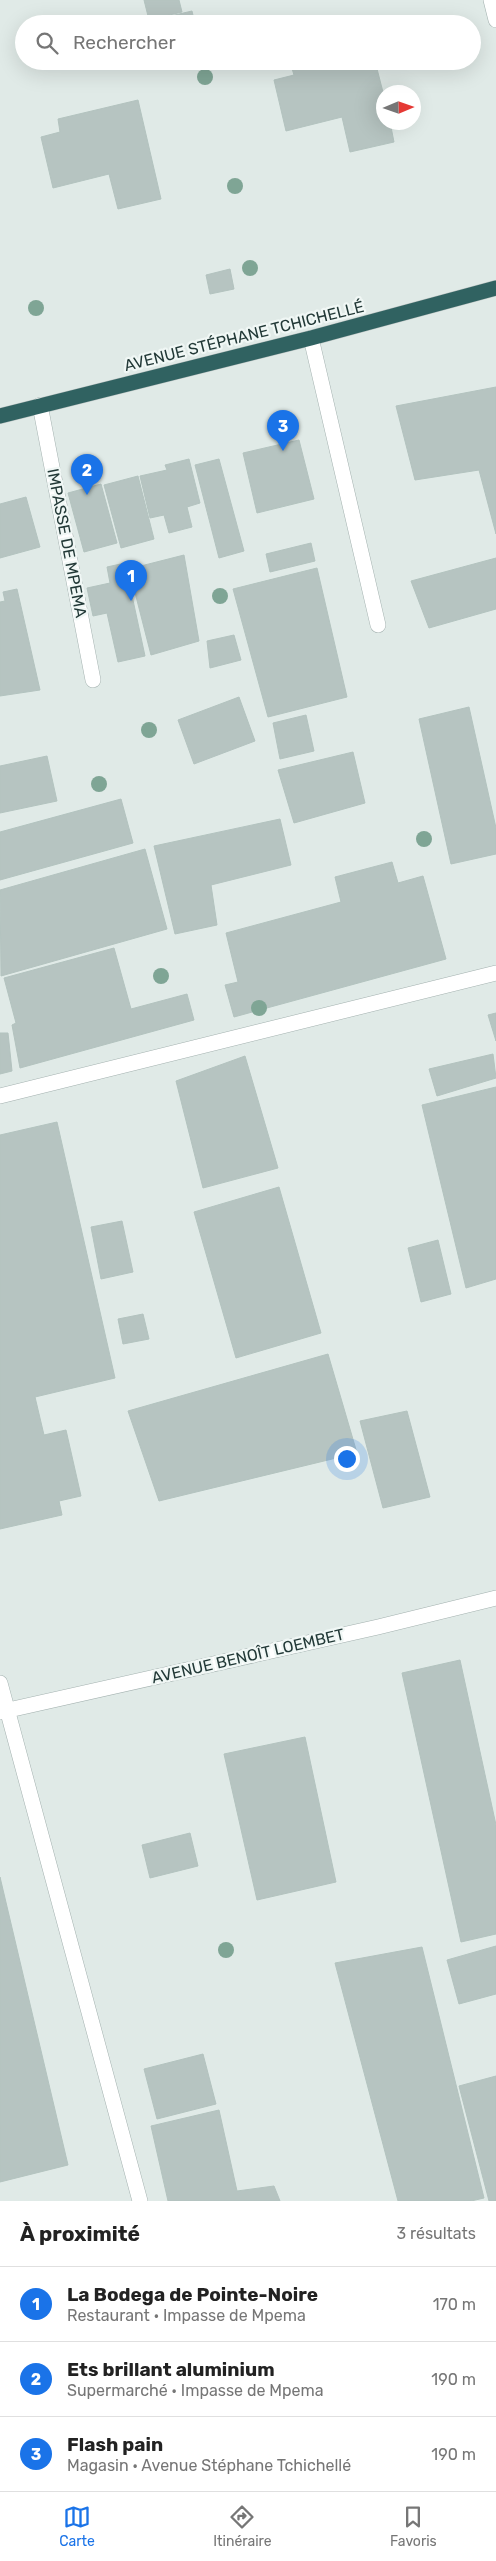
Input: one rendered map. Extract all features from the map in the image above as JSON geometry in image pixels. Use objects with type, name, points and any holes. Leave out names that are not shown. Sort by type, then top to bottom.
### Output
[{"type":"highway","name":"AVENUE STÉPHANE TCHICHELLÉ","points":[[0,416],[311,338],[496,288]]},
{"type":"street","points":[[491,0],[496,20]]},
{"type":"street","points":[[311,338],[378,625]]},
{"type":"street","name":"IMPASSE DE MPEMA","points":[[40,405],[93,680]]},
{"type":"street","points":[[0,1096],[496,973]]},
{"type":"street","name":"AVENUE BENOÎT LOEMBET","points":[[4,1711],[369,1629],[496,1598]]},
{"type":"street","points":[[0,1683],[4,1711],[140,2201]]},
{"type":"building","points":[[144,0],[179,0],[182,12],[170,15],[148,15]]},
{"type":"building","points":[[192,11],[193,15],[175,15]]},
{"type":"building","points":[[292,70],[377,70],[381,85],[376,85],[376,130],[392,130],[394,142],[350,152],[342,117],[286,131],[274,80],[294,75]]},
{"type":"building","points":[[138,100],[161,199],[118,209],[109,174],[53,188],[41,137],[60,132],[58,119]]},
{"type":"building","points":[[230,269],[234,289],[210,294],[206,275]]},
{"type":"building","points":[[496,387],[496,534],[479,470],[415,480],[396,406]]},
{"type":"building","points":[[299,440],[314,499],[257,513],[243,453]]},
{"type":"building","points":[[189,459],[200,503],[187,507],[192,527],[169,533],[164,515],[150,518],[140,476],[167,470],[165,465]]},
{"type":"building","points":[[219,459],[244,551],[219,558],[195,465]]},
{"type":"building","points":[[138,476],[154,539],[121,548],[104,485]]},
{"type":"building","points":[[101,484],[117,543],[84,552],[68,493]]},
{"type":"building","points":[[26,497],[40,547],[0,558],[0,504]]},
{"type":"building","points":[[311,543],[315,561],[270,572],[266,554]]},
{"type":"building","points":[[184,555],[199,641],[151,655],[129,569]]},
{"type":"building","points":[[496,558],[496,609],[429,628],[411,581]]},
{"type":"building","points":[[125,563],[145,656],[118,662],[107,613],[93,616],[87,588],[110,583],[107,567]]},
{"type":"building","points":[[317,568],[347,697],[268,717],[233,589]]},
{"type":"building","points":[[17,589],[40,690],[0,696],[0,602],[5,601],[3,592]]},
{"type":"building","points":[[234,635],[241,660],[210,668],[207,641]]},
{"type":"building","points":[[239,697],[255,741],[194,764],[178,720]]},
{"type":"building","points":[[469,707],[496,828],[496,854],[451,864],[419,719]]},
{"type":"building","points":[[306,715],[314,751],[280,759],[273,723]]},
{"type":"building","points":[[353,752],[365,803],[294,823],[278,770]]},
{"type":"building","points":[[47,756],[57,801],[0,813],[0,766]]},
{"type":"building","points":[[121,799],[133,843],[0,880],[0,832]]},
{"type":"building","points":[[280,819],[291,865],[211,885],[217,925],[175,934],[154,846]]},
{"type":"building","points":[[145,849],[167,929],[1,976],[0,890]]},
{"type":"building","points":[[392,862],[398,883],[423,876],[446,959],[234,1017],[225,985],[238,982],[226,933],[341,902],[335,877]]},
{"type":"building","points":[[114,948],[131,1009],[187,994],[194,1020],[20,1068],[12,1025],[16,1023],[4,978]]},
{"type":"building","points":[[496,1013],[496,1041],[488,1015]]},
{"type":"building","points":[[0,1033],[8,1033],[12,1071],[0,1074]]},
{"type":"building","points":[[493,1054],[496,1078],[437,1096],[429,1069]]},
{"type":"building","points":[[245,1056],[278,1168],[203,1188],[176,1081]]},
{"type":"building","points":[[496,1087],[496,1279],[466,1288],[422,1105]]},
{"type":"building","points":[[57,1122],[115,1378],[35,1397],[44,1435],[66,1430],[81,1496],[59,1501],[62,1515],[0,1529],[0,1135]]},
{"type":"building","points":[[279,1187],[321,1333],[236,1358],[194,1212]]},
{"type":"building","points":[[122,1221],[133,1272],[101,1279],[91,1227]]},
{"type":"building","points":[[438,1240],[451,1294],[421,1302],[408,1248]]},
{"type":"building","points":[[143,1314],[149,1339],[123,1344],[118,1319]]},
{"type":"building","points":[[328,1354],[357,1453],[159,1501],[128,1411]]},
{"type":"building","points":[[407,1411],[430,1497],[383,1508],[360,1421]]},
{"type":"building","points":[[460,1660],[496,1825],[496,1934],[461,1942],[402,1673]]},
{"type":"building","points":[[305,1737],[336,1882],[257,1900],[224,1754]]},
{"type":"building","points":[[190,1833],[198,1866],[150,1878],[142,1845]]},
{"type":"building","points":[[0,1877],[68,2165],[0,2182]]},
{"type":"building","points":[[496,1946],[496,1994],[459,2004],[447,1960]]},
{"type":"building","points":[[422,1947],[484,2198],[471,2201],[398,2201],[335,1963]]},
{"type":"building","points":[[203,2054],[216,2104],[157,2119],[144,2069]]},
{"type":"building","points":[[496,2076],[496,2201],[489,2201],[459,2086]]},
{"type":"building","points":[[219,2110],[237,2191],[274,2186],[280,2201],[168,2201],[151,2126]]},
{"type":"place","name":"Flash pain","points":[[283,451]]},
{"type":"place","name":"Ets brillant aluminium","points":[[87,495]]},
{"type":"place","name":"La Bodega de Pointe-Noire","points":[[131,601]]}]
